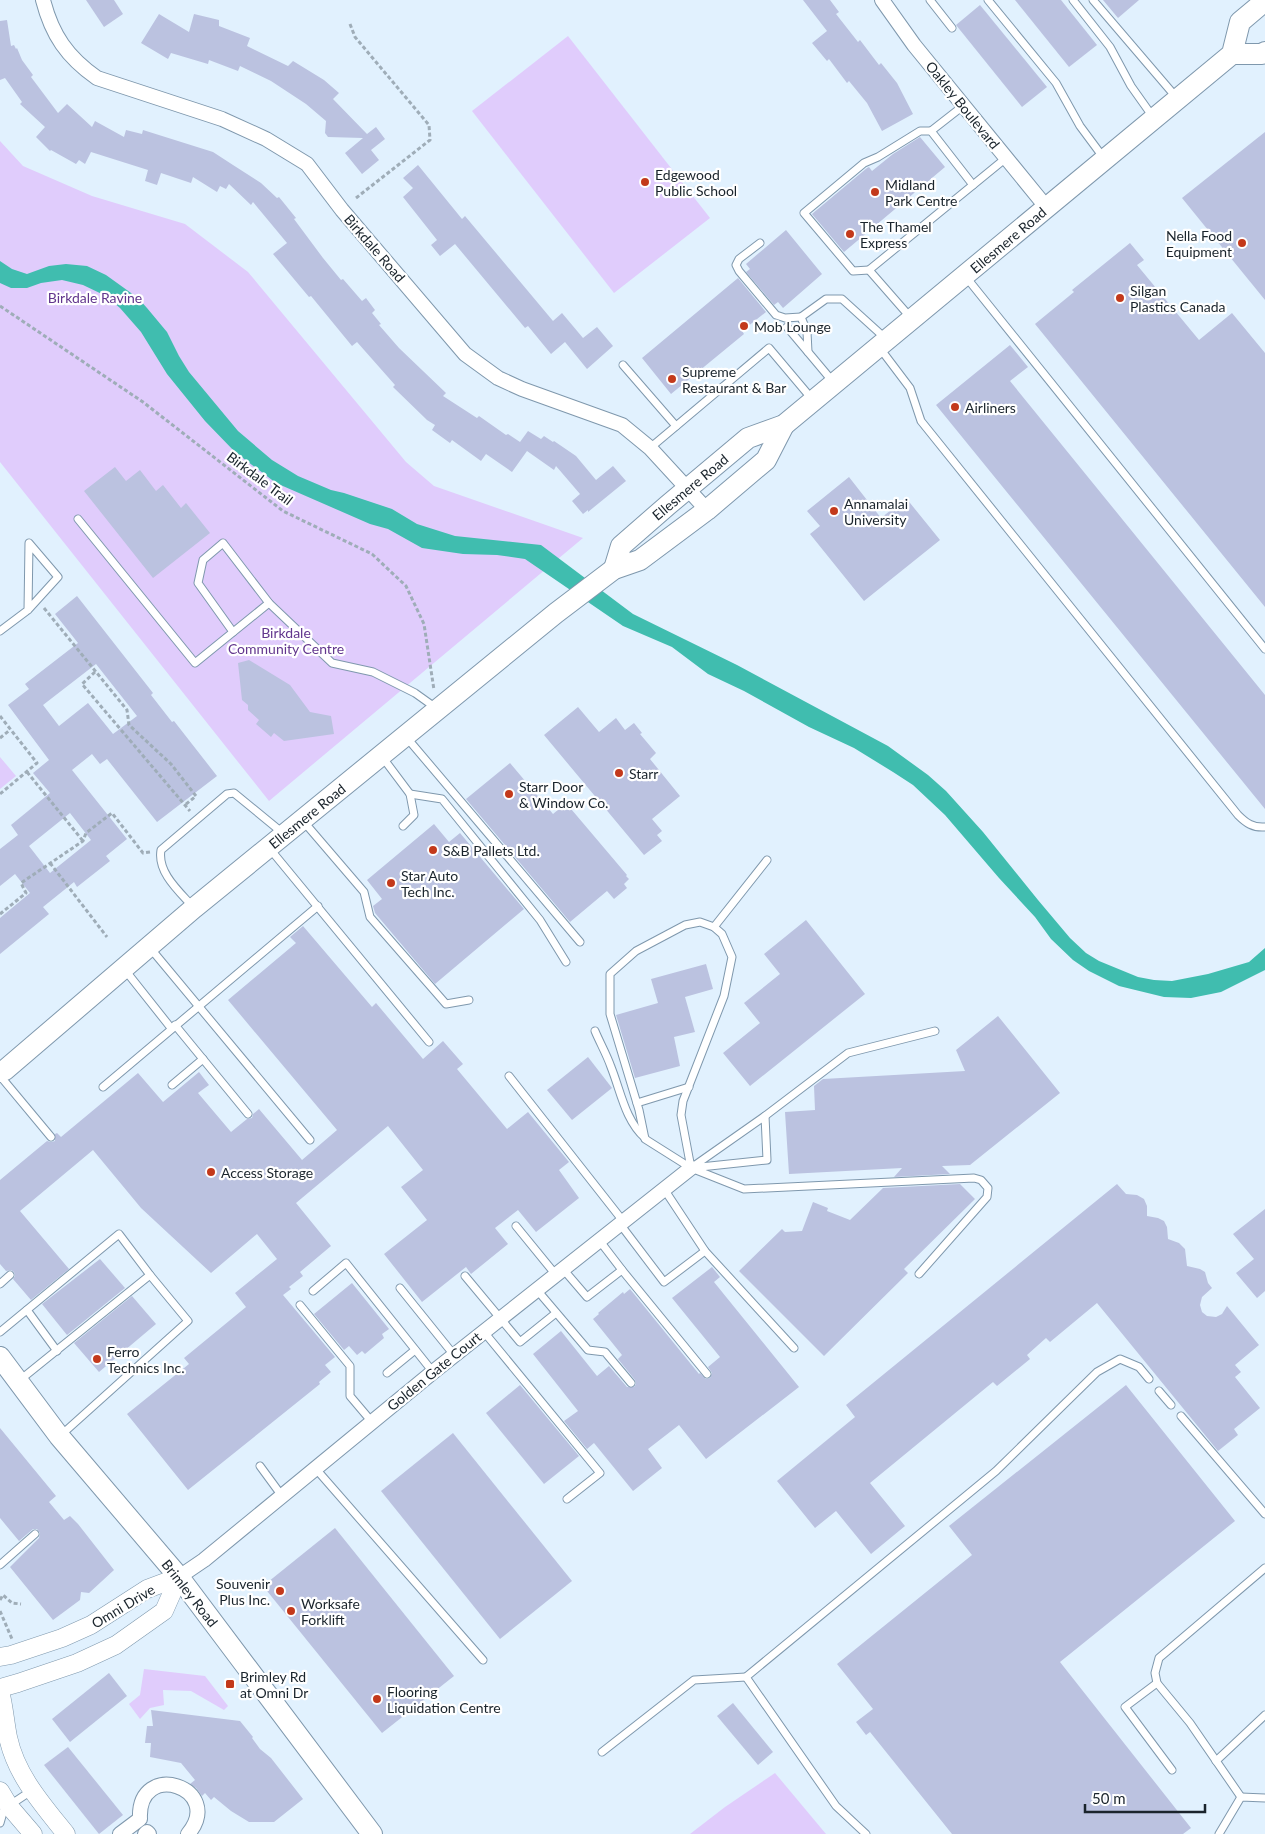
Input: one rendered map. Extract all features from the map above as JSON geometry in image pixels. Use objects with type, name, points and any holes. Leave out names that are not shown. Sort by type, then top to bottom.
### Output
[{"type":"main road","points":[[1265,1],[1240,22],[1232,54],[1262,54],[1265,52]]},
{"type":"main road","name":"Ellesmere Road","points":[[1,1072],[194,908],[556,613],[614,569],[640,560],[707,510],[766,460],[784,426],[1232,54]]},
{"type":"main road","name":"Ellesmere Road","points":[[614,569],[621,546],[748,438],[784,426]]},
{"type":"main road","name":"Brimley Road","points":[[0,1357],[59,1436],[179,1577],[372,1834]]},
{"type":"street","name":"Birkdale Road","points":[[43,0],[60,44],[81,67],[97,78],[222,119],[266,139],[307,164],[342,210],[465,354],[506,382],[622,425],[650,448],[707,510]]},
{"type":"street","name":"Oakley Boulevard","points":[[882,0],[914,45],[1047,208]]},
{"type":"street","name":"Golden Gate Court","points":[[179,1577],[204,1560],[432,1372],[691,1168]]},
{"type":"street","name":"Omni Drive","points":[[0,1657],[11,1656],[62,1638],[91,1625],[147,1589],[179,1577]]},
{"type":"street","name":"Omni Drive","points":[[0,1689],[77,1663],[116,1645],[164,1611],[179,1577]]},
{"type":"street","points":[[0,1689],[8,1738],[18,1769],[31,1790],[66,1834]]},
{"type":"street","points":[[120,1834],[140,1819],[142,1800],[149,1792],[155,1787],[169,1784],[184,1788],[196,1803],[196,1820],[188,1834]]},
{"type":"street","points":[[3,1804],[34,1834]]},
{"type":"street","points":[[145,1834],[147,1832],[149,1834]]},
{"type":"lane","points":[[930,0],[952,28]]},
{"type":"lane","points":[[988,0],[1056,83],[1080,126],[1105,160]]},
{"type":"lane","points":[[1073,0],[1110,48],[1131,86],[1154,119]]},
{"type":"lane","points":[[1093,0],[1178,99]]},
{"type":"lane","points":[[964,106],[931,131],[920,131],[864,163],[804,212],[853,271],[869,270],[1006,158]]},
{"type":"lane","points":[[931,131],[973,185]]},
{"type":"lane","points":[[760,243],[739,259],[736,265],[776,315],[785,318],[801,317],[826,299],[842,299],[883,344],[910,388],[921,421],[1232,807],[1245,822],[1254,827],[1265,827]]},
{"type":"lane","points":[[869,270],[912,320]]},
{"type":"lane","points":[[965,276],[1265,648]]},
{"type":"lane","points":[[801,317],[807,332],[808,352]]},
{"type":"lane","points":[[787,327],[834,384]]},
{"type":"lane","points":[[650,448],[769,348],[813,401]]},
{"type":"lane","points":[[623,365],[676,426]]},
{"type":"lane","points":[[78,519],[195,662],[269,603]]},
{"type":"lane","points":[[0,631],[28,610],[58,577],[29,543],[28,610]]},
{"type":"lane","points":[[233,632],[198,583],[203,560],[223,543],[269,603],[332,663],[373,672],[415,693],[438,709]]},
{"type":"lane","points":[[405,736],[580,942]]},
{"type":"lane","points":[[381,755],[410,794],[414,815],[402,826]]},
{"type":"lane","points":[[194,908],[170,881],[160,860],[161,850],[227,794],[234,793],[284,834]]},
{"type":"lane","points":[[410,794],[442,799],[540,920],[566,962]]},
{"type":"lane","points":[[302,820],[364,892],[370,917],[446,1004],[469,1000]]},
{"type":"lane","points":[[268,847],[429,1042]]},
{"type":"lane","points":[[714,927],[767,860]]},
{"type":"lane","points":[[102,1087],[318,906]]},
{"type":"lane","points":[[645,1139],[637,1103],[610,1014],[610,974],[636,951],[685,925],[700,922],[714,927],[722,934],[732,957],[724,996],[683,1101],[681,1116],[691,1168]]},
{"type":"lane","points":[[149,946],[310,1140]]},
{"type":"lane","points":[[123,968],[203,1059],[248,1114]]},
{"type":"lane","points":[[595,1031],[611,1067],[626,1112],[636,1131],[645,1139],[691,1168],[744,1189],[974,1178],[982,1180],[988,1188],[987,1197],[919,1274]]},
{"type":"lane","points":[[691,1168],[765,1116],[848,1053],[935,1031]]},
{"type":"lane","points":[[172,1085],[203,1059]]},
{"type":"lane","points":[[1,1072],[51,1137]]},
{"type":"lane","points":[[510,1076],[622,1222],[664,1282],[705,1252]]},
{"type":"lane","points":[[637,1103],[689,1087]]},
{"type":"lane","points":[[691,1168],[767,1160],[765,1116]]},
{"type":"lane","points":[[664,1189],[705,1252],[794,1348]]},
{"type":"lane","points":[[516,1226],[559,1272],[587,1297],[622,1270]]},
{"type":"lane","points":[[0,1332],[119,1234],[150,1276],[188,1321],[59,1436]]},
{"type":"lane","points":[[599,1240],[707,1374]]},
{"type":"lane","points":[[313,1291],[346,1263],[432,1372]]},
{"type":"lane","points":[[0,1284],[10,1275]]},
{"type":"lane","points":[[18,1382],[150,1276]]},
{"type":"lane","points":[[465,1276],[520,1342],[556,1313]]},
{"type":"lane","points":[[400,1288],[454,1355]]},
{"type":"lane","points":[[536,1290],[588,1350],[604,1352],[631,1383]]},
{"type":"lane","points":[[300,1305],[350,1366],[350,1396],[372,1422]]},
{"type":"lane","points":[[27,1310],[57,1351]]},
{"type":"lane","points":[[484,1332],[600,1473],[567,1499]]},
{"type":"lane","points":[[387,1373],[415,1350]]},
{"type":"lane","points":[[602,1752],[694,1680],[746,1677],[996,1471],[1097,1372],[1120,1359],[1139,1367],[1149,1379]]},
{"type":"lane","points":[[1159,1391],[1171,1405]]},
{"type":"lane","points":[[1181,1416],[1265,1514]]},
{"type":"lane","points":[[260,1466],[282,1496]]},
{"type":"lane","points":[[316,1469],[483,1660]]},
{"type":"lane","points":[[0,1565],[35,1534]]},
{"type":"lane","points":[[1241,1797],[1190,1723],[1156,1683],[1154,1673],[1159,1658],[1265,1568]]},
{"type":"lane","points":[[746,1677],[836,1806],[866,1834]]},
{"type":"lane","points":[[1156,1683],[1125,1707],[1172,1770]]},
{"type":"lane","points":[[1216,1761],[1265,1716]]},
{"type":"lane","points":[[0,1823],[3,1804],[31,1790]]},
{"type":"lane","points":[[1241,1797],[1265,1798]]},
{"type":"lane","points":[[1219,1834],[1241,1797]]},
{"type":"path","points":[[350,24],[355,37],[429,125],[430,140],[356,198]]},
{"type":"path","name":"Birkdale Trail","points":[[0,306],[143,402],[283,511],[372,554],[406,586],[424,624],[429,665],[438,709]]},
{"type":"path","points":[[37,599],[127,710],[130,725],[171,764],[196,796],[185,804]]},
{"type":"path","points":[[95,672],[82,684],[197,820]]},
{"type":"path","points":[[0,716],[38,763],[0,794]]},
{"type":"path","points":[[0,738],[10,730]]},
{"type":"path","points":[[27,772],[83,841]]},
{"type":"path","points":[[0,914],[26,893],[21,883],[83,841],[86,833],[112,813],[143,853],[161,850]]},
{"type":"path","points":[[50,863],[107,937]]},
{"type":"path","points":[[0,1600],[3,1595],[12,1603],[21,1604]]},
{"type":"path","points":[[0,1611],[12,1639]]},
{"type":"green space","points":[[568,36],[710,218],[614,293],[472,111]]},
{"type":"green space","points":[[0,141],[23,166],[92,196],[185,224],[248,272],[406,462],[434,486],[583,538],[269,801],[0,462]]},
{"type":"green space","points":[[0,757],[16,776],[0,789]]},
{"type":"green space","points":[[144,1669],[205,1676],[228,1706],[224,1710],[191,1691],[163,1690],[164,1705],[150,1708],[140,1719],[129,1704],[140,1695]]},
{"type":"green space","points":[[775,1773],[826,1834],[690,1834],[725,1807]]},
{"type":"shaded area","points":[[0,261],[12,269],[27,274],[49,266],[66,264],[87,266],[106,275],[138,298],[167,332],[189,372],[238,431],[272,460],[298,476],[331,490],[392,509],[417,524],[455,536],[541,545],[633,614],[737,665],[888,746],[928,775],[946,791],[983,832],[1070,938],[1086,953],[1099,961],[1138,977],[1172,981],[1208,974],[1249,962],[1265,948],[1265,970],[1221,992],[1191,998],[1164,997],[1119,986],[1089,971],[1073,960],[1051,939],[1035,917],[945,815],[913,785],[854,748],[809,727],[744,691],[708,674],[672,647],[623,626],[525,559],[497,555],[463,554],[422,548],[388,529],[370,524],[276,483],[235,452],[205,421],[167,374],[141,332],[120,308],[106,296],[83,285],[62,280],[41,283],[27,288],[11,288],[0,283]]},
{"type":"building","points":[[86,0],[114,0],[123,14],[104,27]]},
{"type":"building","points":[[803,0],[830,0],[839,12],[836,14],[858,42],[860,40],[879,65],[881,63],[897,83],[913,114],[882,131],[867,103],[849,81],[847,83],[829,59],[827,61],[812,43],[827,31]]},
{"type":"building","points":[[1015,0],[1061,0],[1097,45],[1069,67]]},
{"type":"building","points":[[1103,0],[1139,0],[1118,18]]},
{"type":"building","points":[[980,5],[1047,87],[1022,107],[956,25]]},
{"type":"building","points":[[159,14],[189,32],[194,14],[219,20],[219,26],[250,38],[247,46],[288,66],[293,61],[324,80],[339,93],[333,99],[367,134],[376,127],[385,139],[371,150],[379,160],[362,174],[345,153],[363,138],[328,137],[325,133],[326,121],[306,104],[271,81],[240,66],[238,71],[209,60],[208,64],[171,53],[168,59],[141,43]]},
{"type":"building","points":[[7,20],[11,46],[14,45],[17,48],[22,60],[33,75],[31,77],[58,113],[67,104],[92,127],[95,121],[124,137],[126,130],[142,134],[143,130],[213,152],[261,183],[277,198],[279,197],[341,280],[343,279],[362,301],[366,298],[375,310],[372,313],[381,324],[379,325],[399,348],[446,393],[443,396],[520,442],[528,431],[541,439],[544,436],[554,441],[576,456],[596,480],[613,466],[626,481],[583,514],[572,501],[580,494],[556,466],[554,470],[527,451],[512,472],[486,454],[481,461],[452,440],[450,443],[432,430],[435,425],[427,420],[393,387],[395,385],[357,342],[352,346],[273,254],[287,243],[253,202],[251,205],[229,184],[226,189],[220,186],[217,192],[193,177],[191,183],[161,173],[157,185],[145,181],[148,170],[91,152],[85,164],[79,160],[76,164],[50,151],[36,137],[45,127],[20,104],[22,102],[5,78],[0,80],[0,21]]},
{"type":"building","name":"Nella Food Equipment","points":[[1265,132],[1265,300],[1182,198]]},
{"type":"building","name":"Midland Park Centre","points":[[920,137],[945,167],[844,252],[812,214],[867,168],[869,167],[872,171],[893,154]]},
{"type":"building","points":[[418,165],[462,219],[465,216],[553,321],[562,313],[583,338],[597,327],[613,346],[587,369],[565,342],[551,354],[528,326],[525,328],[455,244],[440,256],[431,245],[437,240],[403,197],[413,188],[403,178]]},
{"type":"building","points":[[786,230],[822,274],[783,308],[778,302],[774,305],[746,272],[750,269],[746,264]]},
{"type":"building","points":[[1130,243],[1144,260],[1137,265],[1199,340],[1232,313],[1265,353],[1265,607],[1035,324],[1074,292],[1072,290]]},
{"type":"building","points":[[738,278],[766,312],[742,331],[744,334],[671,394],[642,358]]},
{"type":"building","points":[[1010,345],[1028,367],[1010,381],[1265,695],[1265,809],[936,405]]},
{"type":"building","points":[[115,467],[126,481],[140,470],[156,491],[163,485],[181,508],[186,503],[210,533],[153,578],[84,491]]},
{"type":"building","points":[[849,477],[881,518],[906,498],[940,540],[864,601],[810,534],[820,526],[807,511]]},
{"type":"building","points":[[77,596],[153,693],[151,695],[172,722],[174,721],[217,776],[157,822],[107,759],[100,764],[92,754],[72,770],[127,839],[106,856],[110,861],[77,887],[74,882],[43,907],[49,914],[0,954],[0,918],[30,893],[15,874],[0,886],[0,849],[18,835],[11,825],[50,793],[33,773],[49,760],[8,705],[29,689],[25,684],[78,643],[55,614]],"holes":[[[96,664],[137,716],[113,734],[88,703],[59,726],[43,705]],[[70,813],[91,840],[50,873],[29,846]]]},
{"type":"building","points":[[249,660],[290,685],[310,712],[331,716],[334,734],[284,741],[274,733],[271,737],[256,724],[259,720],[248,710],[248,705],[242,700],[238,663]]},
{"type":"building","name":"Starr","points":[[578,707],[599,732],[616,718],[625,730],[634,723],[642,733],[640,734],[656,753],[650,759],[680,796],[652,819],[662,831],[657,835],[662,841],[644,855],[544,735]]},
{"type":"building","points":[[510,763],[553,814],[566,803],[627,875],[629,879],[624,884],[627,888],[614,899],[607,891],[570,922],[466,799]]},
{"type":"building","points":[[434,824],[449,842],[460,833],[524,909],[435,984],[375,913],[373,906],[382,899],[367,880]]},
{"type":"building","points":[[806,920],[865,994],[750,1086],[723,1053],[760,1023],[744,1003],[780,974],[764,954]]},
{"type":"building","points":[[303,926],[372,1007],[376,1003],[423,1059],[443,1041],[463,1064],[457,1069],[507,1129],[528,1112],[569,1162],[559,1170],[579,1198],[536,1232],[518,1210],[495,1228],[508,1244],[471,1274],[466,1267],[422,1302],[384,1254],[427,1220],[401,1187],[423,1170],[388,1126],[296,1203],[331,1246],[300,1272],[303,1276],[289,1287],[291,1289],[283,1295],[335,1357],[325,1365],[331,1372],[319,1382],[320,1384],[188,1490],[127,1414],[189,1364],[184,1358],[246,1307],[235,1293],[277,1259],[257,1234],[211,1273],[141,1208],[93,1150],[20,1211],[69,1269],[31,1300],[13,1279],[15,1276],[14,1272],[11,1270],[6,1271],[0,1264],[0,1180],[47,1141],[55,1141],[55,1134],[57,1133],[61,1137],[138,1073],[163,1102],[199,1072],[209,1085],[198,1093],[231,1132],[247,1119],[252,1118],[253,1114],[259,1109],[302,1160],[337,1130],[228,1000],[296,943],[290,937]]},
{"type":"building","points":[[706,964],[713,989],[685,997],[695,1032],[674,1037],[680,1066],[635,1078],[616,1015],[658,1003],[651,979]]},
{"type":"building","points":[[998,1016],[1060,1093],[970,1165],[942,1166],[950,1174],[894,1177],[902,1168],[789,1174],[785,1112],[815,1110],[814,1086],[823,1079],[965,1071],[956,1050]]},
{"type":"building","points":[[588,1057],[612,1088],[572,1120],[547,1090]]},
{"type":"building","points":[[960,1184],[975,1199],[904,1269],[908,1273],[824,1356],[739,1271],[782,1229],[785,1232],[802,1231],[813,1202],[828,1208],[827,1211],[850,1220],[883,1188]]},
{"type":"building","points":[[1117,1184],[1126,1194],[1137,1195],[1144,1199],[1147,1206],[1147,1216],[1164,1221],[1167,1227],[1168,1239],[1179,1243],[1185,1249],[1187,1266],[1205,1272],[1208,1283],[1212,1288],[1202,1297],[1200,1305],[1202,1312],[1207,1316],[1216,1317],[1222,1314],[1227,1306],[1259,1345],[1235,1365],[1241,1372],[1235,1377],[1260,1408],[1234,1429],[1238,1435],[1218,1451],[1097,1303],[1050,1342],[1046,1338],[1027,1355],[1030,1359],[997,1386],[993,1382],[870,1483],[905,1526],[871,1554],[836,1511],[815,1528],[777,1481],[855,1417],[846,1405]]},
{"type":"building","points":[[1265,1209],[1265,1291],[1257,1298],[1236,1273],[1254,1259],[1233,1234]]},
{"type":"building","points":[[100,1259],[125,1288],[67,1335],[42,1304]]},
{"type":"building","points":[[712,1267],[720,1277],[714,1282],[799,1387],[706,1459],[679,1425],[648,1449],[662,1468],[633,1491],[594,1443],[587,1449],[564,1421],[578,1411],[533,1354],[561,1331],[597,1376],[609,1366],[627,1387],[634,1387],[636,1384],[635,1380],[618,1359],[622,1355],[593,1319],[623,1292],[624,1294],[630,1289],[699,1374],[706,1379],[710,1378],[712,1373],[708,1367],[720,1357],[672,1298]]},
{"type":"building","points":[[352,1283],[389,1329],[382,1334],[384,1338],[365,1354],[362,1351],[357,1355],[349,1346],[344,1350],[314,1314]]},
{"type":"building","points":[[132,1296],[156,1324],[99,1372],[74,1343]]},
{"type":"building","points":[[520,1385],[579,1456],[544,1484],[486,1413]]},
{"type":"building","points":[[1126,1385],[1235,1521],[1060,1662],[1191,1828],[1183,1834],[952,1834],[870,1732],[866,1735],[856,1722],[873,1709],[837,1664],[972,1555],[949,1526]]},
{"type":"building","points":[[0,1428],[56,1496],[49,1502],[64,1520],[70,1516],[78,1524],[114,1570],[89,1593],[81,1592],[80,1600],[53,1620],[10,1567],[39,1538],[40,1533],[37,1529],[33,1529],[19,1541],[0,1518]]},
{"type":"building","points":[[453,1433],[572,1581],[500,1639],[381,1491]]},
{"type":"building","points":[[335,1528],[454,1676],[382,1733],[263,1586]]},
{"type":"building","points":[[109,1673],[127,1696],[70,1742],[52,1719]]},
{"type":"building","points":[[733,1703],[773,1752],[758,1765],[717,1716]]},
{"type":"building","points":[[151,1710],[240,1721],[260,1749],[271,1758],[303,1799],[274,1822],[249,1822],[231,1811],[214,1797],[211,1800],[205,1793],[202,1796],[190,1784],[195,1780],[181,1763],[150,1757],[151,1743],[145,1743],[147,1726],[153,1726]]},
{"type":"building","points":[[68,1747],[123,1815],[99,1834],[44,1765]]},
{"type":"place","name":"Edgewood Public School","points":[[645,182]]},
{"type":"place","name":"Midland Park Centre","points":[[875,192]]},
{"type":"place","name":"The Thamel Express","points":[[850,234]]},
{"type":"place","name":"Nella Food Equipment","points":[[1242,243]]},
{"type":"place","name":"Silgan Plastics Canada","points":[[1120,298]]},
{"type":"place","name":"Mob Lounge","points":[[744,326]]},
{"type":"place","name":"Supreme Restaurant & Bar","points":[[672,379]]},
{"type":"place","name":"Airliners","points":[[955,407]]},
{"type":"place","name":"Annamalai University","points":[[834,511]]},
{"type":"place","name":"Starr","points":[[619,773]]},
{"type":"place","name":"Starr Door & Window Co.","points":[[509,794]]},
{"type":"place","name":"S&B Pallets Ltd.","points":[[433,850]]},
{"type":"place","name":"Star Auto Tech Inc.","points":[[391,883]]},
{"type":"place","name":"Access Storage","points":[[211,1172]]},
{"type":"place","name":"Ferro Technics Inc.","points":[[97,1359]]},
{"type":"place","name":"Souvenir Plus Inc.","points":[[280,1591]]},
{"type":"place","name":"Worksafe Forklift","points":[[291,1611]]},
{"type":"place","name":"Brimley Rd at Omni Dr","points":[[230,1684]]},
{"type":"place","name":"Flooring Liquidation Centre","points":[[377,1699]]},
{"type":"park label","name":"Birkdale Ravine","points":[[95,297]]},
{"type":"park label","name":"Birkdale Community Centre","points":[[286,640]]}]
